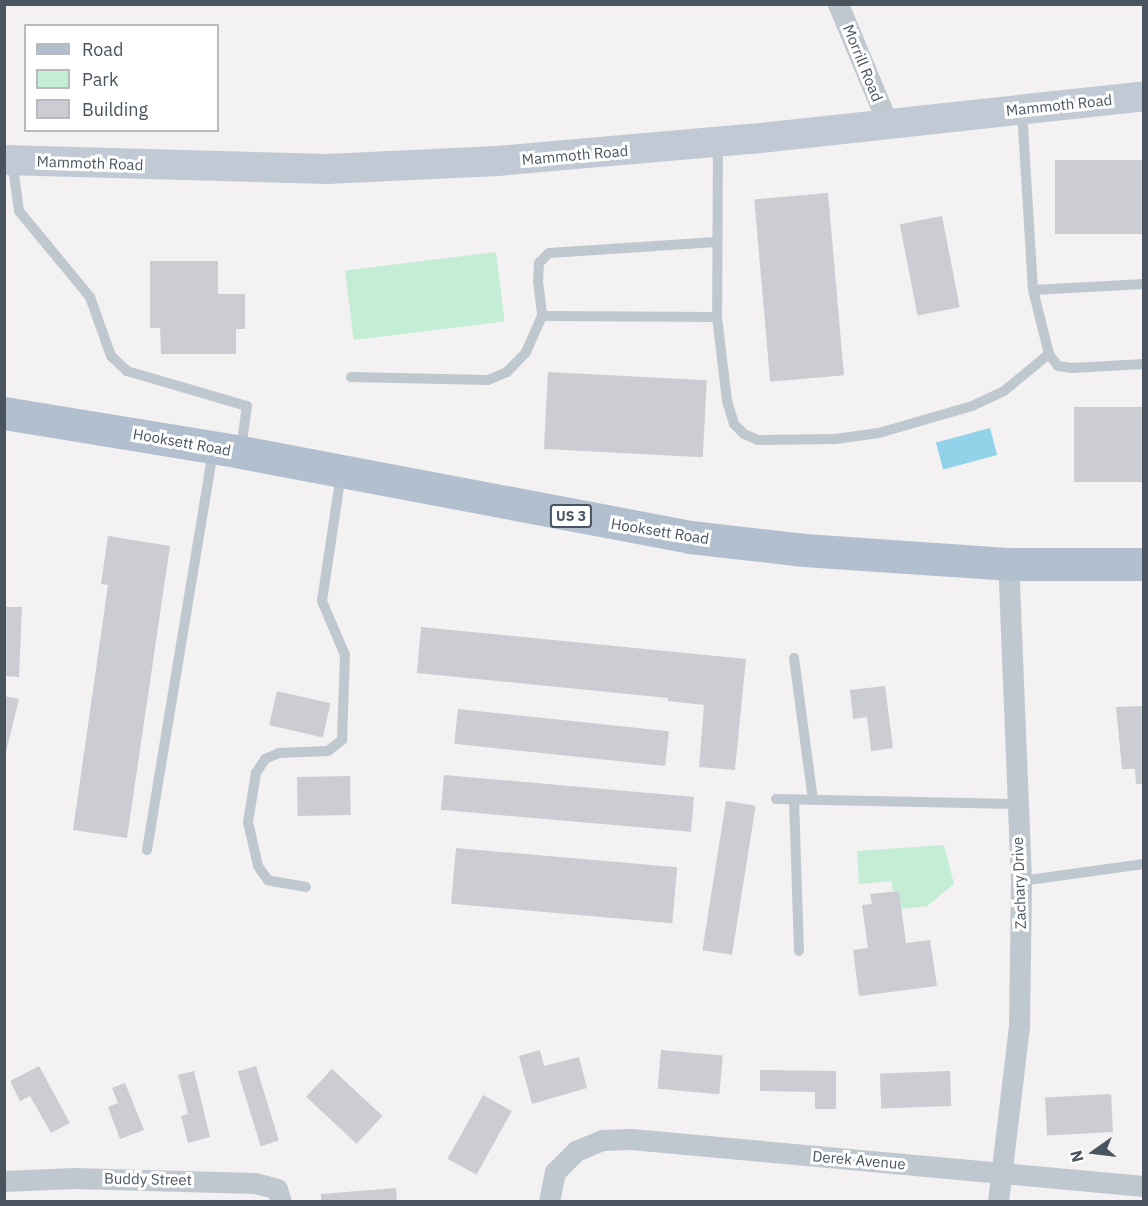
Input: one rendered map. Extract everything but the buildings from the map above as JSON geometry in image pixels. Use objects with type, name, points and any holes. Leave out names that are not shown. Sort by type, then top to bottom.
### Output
[{"type":"main road","name":"Mammoth Road","points":[[8,160],[327,169],[497,161],[718,142],[1143,96]]},
{"type":"main road","name":"Hooksett Road","points":[[4,413],[227,450],[690,537],[804,550],[1008,564],[1143,564]]},
{"type":"street","name":"Morrill Road","points":[[838,4],[887,122]]},
{"type":"street","name":"Zachary Drive","points":[[998,1202],[1019,1025],[1021,881],[1015,804],[1008,564]]},
{"type":"street","name":"Derek Avenue","points":[[549,1202],[555,1172],[576,1151],[602,1140],[631,1139],[1143,1186]]},
{"type":"street","name":"Buddy Street","points":[[4,1180],[73,1178],[255,1183],[277,1189],[281,1202]]},
{"type":"lane","points":[[1022,108],[1032,290],[1049,354],[1058,366],[1072,368],[1143,364]]},
{"type":"lane","points":[[718,142],[717,317],[731,412],[744,434],[758,440],[846,437],[937,418],[1004,391],[1049,354]]},
{"type":"lane","points":[[8,160],[19,211],[90,297],[111,356],[127,371],[247,406],[227,450],[147,850]]},
{"type":"lane","points":[[351,377],[488,380],[507,372],[526,352],[542,316],[539,263],[549,253],[716,242]]},
{"type":"lane","points":[[1032,290],[1143,284]]},
{"type":"lane","points":[[542,316],[717,317]]},
{"type":"lane","points":[[306,887],[268,880],[258,866],[249,822],[256,773],[265,759],[279,753],[328,751],[342,740],[345,655],[322,601],[341,472]]},
{"type":"lane","points":[[794,658],[813,800]]},
{"type":"lane","points":[[776,799],[1015,804]]},
{"type":"lane","points":[[794,800],[799,951]]},
{"type":"lane","points":[[1021,881],[1143,864]]},
{"type":"green space","points":[[496,252],[505,321],[354,340],[345,271]]},
{"type":"green space","points":[[944,845],[954,884],[927,906],[902,909],[899,891],[893,891],[891,881],[859,884],[857,851]]},
{"type":"water","points":[[990,428],[997,455],[943,470],[936,442]]}]
